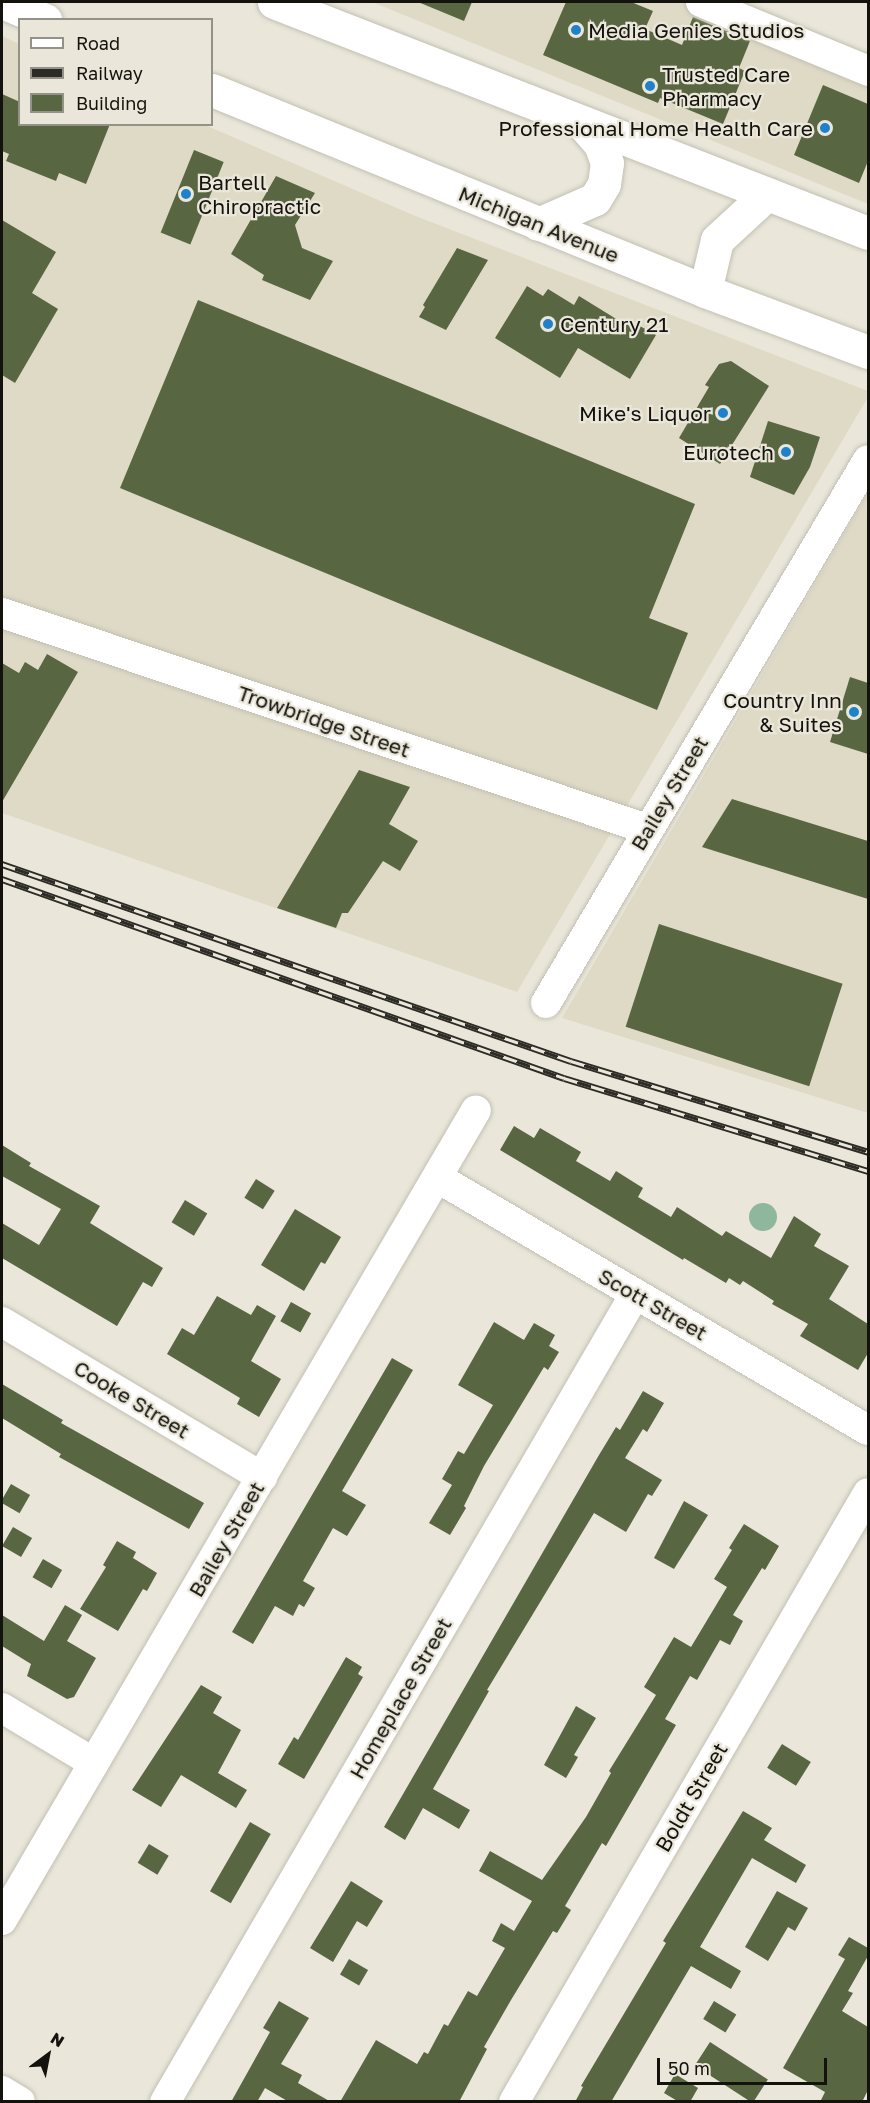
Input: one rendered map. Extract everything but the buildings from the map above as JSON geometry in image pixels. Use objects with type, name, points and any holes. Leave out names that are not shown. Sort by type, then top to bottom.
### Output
[{"type":"main road","points":[[2,2],[40,18]]},
{"type":"main road","points":[[274,2],[868,233]]},
{"type":"main road","name":"Michigan Avenue","points":[[213,90],[705,291],[868,352]]},
{"type":"main road","points":[[538,224],[596,199],[604,184],[607,162],[600,144],[582,123]]},
{"type":"main road","points":[[705,291],[717,240],[767,194]]},
{"type":"street","points":[[701,2],[868,71]]},
{"type":"street","name":"Bailey Street","points":[[546,1003],[647,829],[868,460]]},
{"type":"street","name":"Trowbridge Street","points":[[2,613],[647,829]]},
{"type":"street","name":"Bailey Street","points":[[2,1920],[476,1110]]},
{"type":"street","name":"Scott Street","points":[[444,1167],[635,1294],[868,1430]]},
{"type":"street","name":"Homeplace Street","points":[[165,2102],[635,1294]]},
{"type":"street","name":"Cooke Street","points":[[2,1322],[262,1477]]},
{"type":"street","name":"Boldt Street","points":[[514,2102],[868,1493]]},
{"type":"street","points":[[2,1708],[94,1763]]},
{"type":"street","points":[[2,2091],[20,2102]]},
{"type":"shaded area","points":[[372,2],[730,2],[868,58],[868,204]]},
{"type":"shaded area","points":[[2,36],[18,44],[18,126],[207,126],[413,215],[868,391],[868,397],[517,992],[2,813]]},
{"type":"shaded area","points":[[868,493],[868,1113],[562,1018]]},
{"type":"shaded area","points":[[763,1203],[773,1207],[777,1217],[773,1227],[763,1231],[753,1227],[749,1217],[753,1207]]},
{"type":"railway","points":[[2,864],[571,1061],[868,1152]]},
{"type":"railway","points":[[2,879],[564,1078],[868,1171]]},
{"type":"place","name":"Media Genies Studios","points":[[576,30]]},
{"type":"place","name":"Trusted Care Pharmacy","points":[[650,86]]},
{"type":"place","name":"Professional Home Health Care","points":[[825,128]]},
{"type":"place","name":"Bartell Chiropractic","points":[[186,194]]},
{"type":"place","name":"Century 21","points":[[548,324]]},
{"type":"place","name":"Mike's Liquor","points":[[723,413]]},
{"type":"place","name":"Eurotech","points":[[786,452]]},
{"type":"place","name":"Country Inn & Suites","points":[[854,712]]}]
